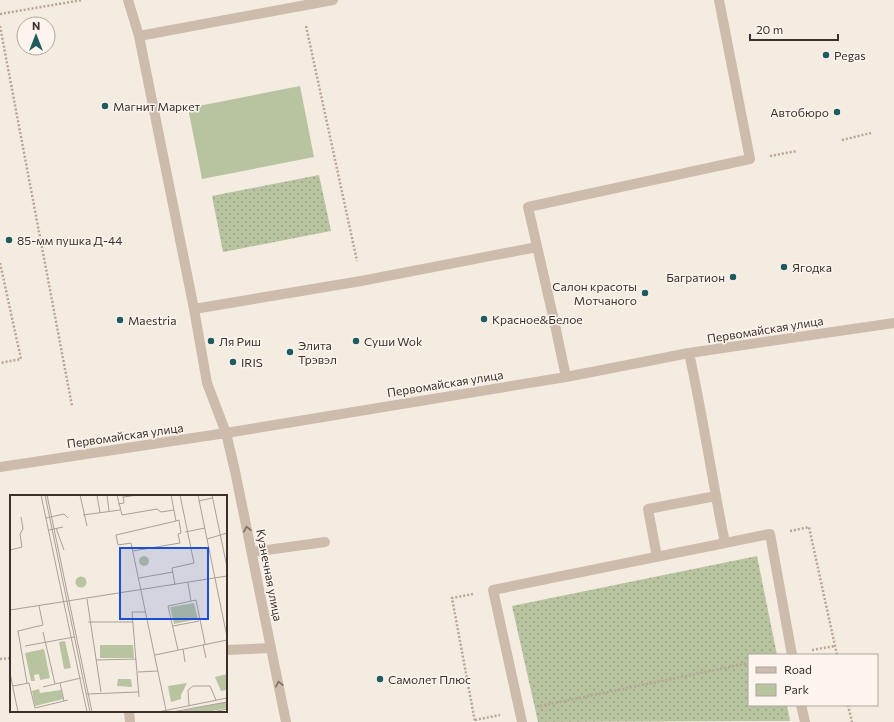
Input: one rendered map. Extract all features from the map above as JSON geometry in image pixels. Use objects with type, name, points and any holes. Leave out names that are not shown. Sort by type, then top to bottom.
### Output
[{"type":"street","name":"Кузнечная улица","points":[[128,0],[139,36],[194,309],[207,383],[226,433],[252,552],[286,722]]},
{"type":"street","points":[[139,36],[333,0]]},
{"type":"street","points":[[566,376],[556,325],[528,207],[750,159],[719,0]]},
{"type":"street","points":[[194,309],[361,281],[537,247]]},
{"type":"street","name":"Первомайская улица","points":[[0,467],[226,433],[689,354],[894,322]]},
{"type":"street","points":[[689,354],[700,403],[725,543]]},
{"type":"street","points":[[657,557],[648,509],[716,496]]},
{"type":"street","points":[[522,722],[493,590],[770,534],[792,654]]},
{"type":"street","points":[[252,552],[325,542]]},
{"type":"street","points":[[227,650],[271,648]]},
{"type":"street","points":[[802,706],[805,722]]},
{"type":"street","points":[[129,712],[130,722]]},
{"type":"path","points":[[0,14],[82,0]]},
{"type":"path","points":[[302,6],[361,281]]},
{"type":"path","points":[[0,26],[72,406]]},
{"type":"path","points":[[842,140],[870,133]]},
{"type":"path","points":[[750,159],[797,151]]},
{"type":"path","points":[[0,263],[21,359],[0,363]]},
{"type":"path","points":[[770,534],[809,527],[837,654]]},
{"type":"path","points":[[493,590],[452,598],[475,721],[748,663]]},
{"type":"path","points":[[0,659],[10,658]]},
{"type":"path","points":[[848,706],[852,722]]},
{"type":"green space","points":[[300,86],[314,157],[202,179],[188,108]]},
{"type":"green space","points":[[319,175],[331,231],[223,252],[212,196]]},
{"type":"green space","points":[[757,556],[777,654],[748,654],[748,706],[787,706],[790,721],[538,722],[512,606]]},
{"type":"place","name":"Pegas","points":[[826,55]]},
{"type":"place","name":"Магнит Маркет","points":[[105,106]]},
{"type":"place","name":"Автобюро","points":[[837,112]]},
{"type":"place","name":"85-мм пушка Д-44","points":[[9,240]]},
{"type":"place","name":"Ягодка","points":[[784,267]]},
{"type":"place","name":"Багратион","points":[[733,277]]},
{"type":"place","name":"Салон красоты Мотчаного","points":[[645,293]]},
{"type":"place","name":"Красное&Белое","points":[[484,319]]},
{"type":"place","name":"Maestria","points":[[120,320]]},
{"type":"place","name":"Ля Риш","points":[[211,341]]},
{"type":"place","name":"Суши Wok","points":[[356,341]]},
{"type":"place","name":"Элита Трэвэл","points":[[290,352]]},
{"type":"place","name":"IRIS","points":[[233,362]]},
{"type":"place","name":"Самолет Плюс","points":[[380,679]]}]
